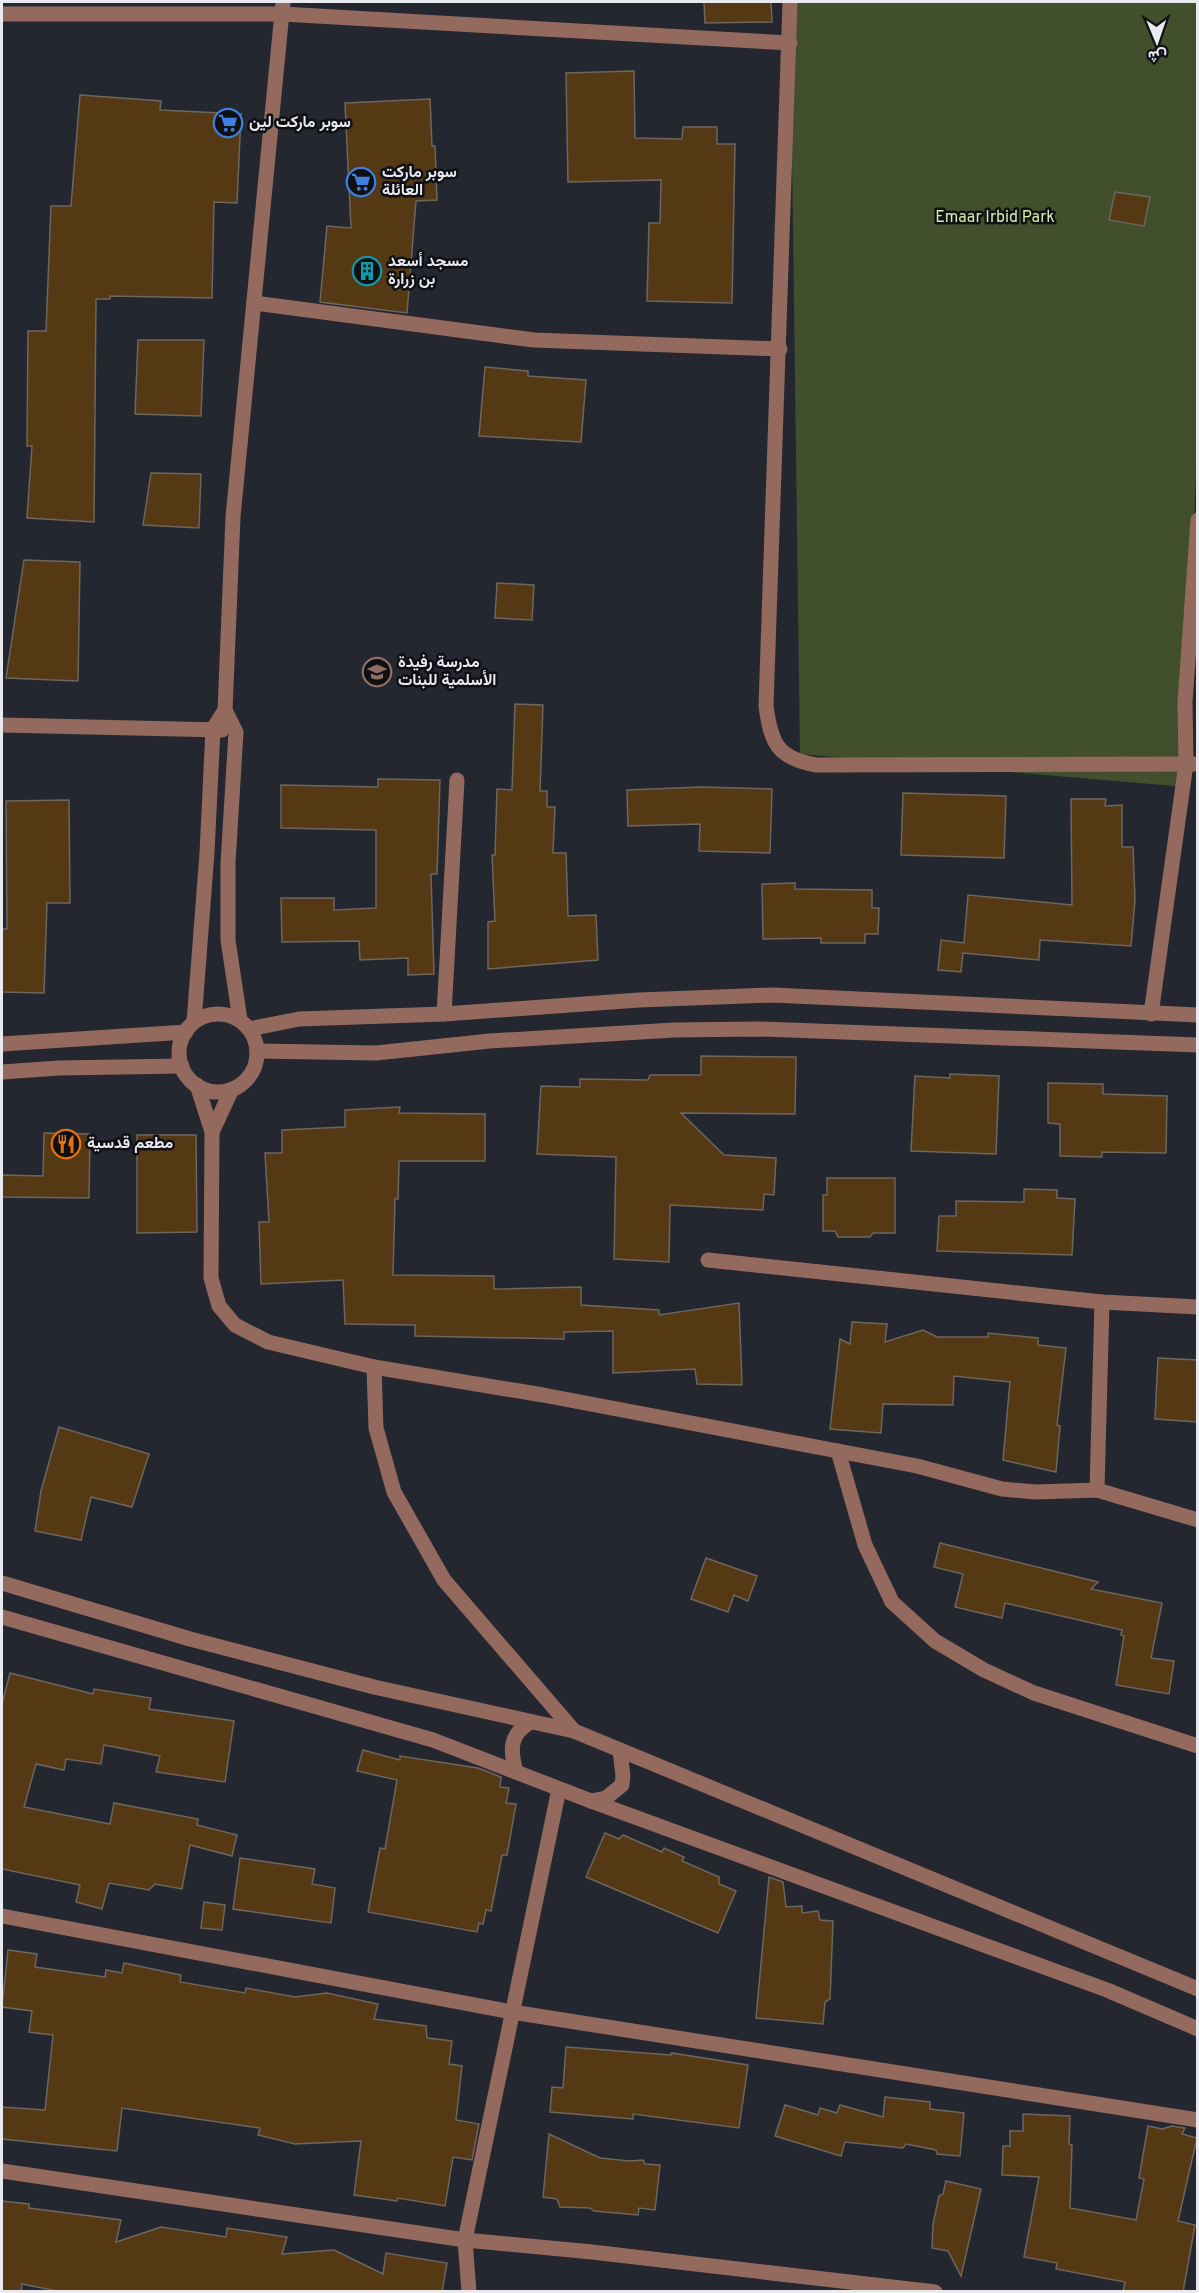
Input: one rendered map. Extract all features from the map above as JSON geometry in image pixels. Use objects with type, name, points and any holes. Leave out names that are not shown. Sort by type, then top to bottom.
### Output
[{"type":"street","points":[[790,2],[780,349],[766,706],[769,729],[778,748],[797,761],[816,765],[1192,764]]},
{"type":"street","points":[[2,14],[282,8],[790,43]]},
{"type":"street","points":[[190,1027],[207,853],[213,729],[225,710],[233,517],[282,8]]},
{"type":"street","points":[[254,303],[534,340],[780,349]]},
{"type":"street","points":[[1151,1014],[1192,764],[1185,702],[1197,520]]},
{"type":"street","points":[[225,710],[237,732],[228,863],[228,940],[244,1024],[255,1039],[257,1051],[256,1063],[251,1074],[243,1083],[232,1089],[208,1090],[197,1085],[188,1077],[179,1055],[181,1042],[190,1027],[204,1017],[217,1014],[229,1016],[244,1024],[299,1019],[444,1014],[639,1000],[773,995],[1197,1016]]},
{"type":"street","points":[[2,725],[213,729],[237,732]]},
{"type":"street","points":[[444,1014],[457,780]]},
{"type":"street","points":[[2,1044],[190,1027]]},
{"type":"street","points":[[257,1051],[376,1053],[513,1040],[674,1030],[749,1029],[1197,1045]]},
{"type":"street","points":[[2,1072],[59,1068],[182,1066]]},
{"type":"street","points":[[197,1085],[212,1132],[211,1278],[219,1306],[235,1324],[268,1342],[374,1367],[543,1395],[917,1466],[1002,1489],[1036,1492],[1097,1490],[1197,1520]]},
{"type":"street","points":[[212,1132],[232,1089]]},
{"type":"street","points":[[708,1260],[1102,1302],[1197,1307]]},
{"type":"street","points":[[1097,1490],[1102,1302]]},
{"type":"street","points":[[374,1367],[376,1428],[394,1492],[444,1580],[574,1731]]},
{"type":"street","points":[[838,1451],[865,1545],[892,1602],[936,1641],[984,1670],[1034,1693],[1197,1746]]},
{"type":"street","points":[[2,1583],[248,1654],[395,1692],[574,1731],[1197,1989]]},
{"type":"street","points":[[2,1617],[433,1740],[591,1801],[1107,1990],[1197,2029]]},
{"type":"street","points":[[516,1772],[512,1747],[514,1737],[520,1728],[531,1722]]},
{"type":"street","points":[[591,1801],[606,1798],[622,1785],[620,1750]]},
{"type":"street","points":[[468,2292],[465,2240],[559,1789]]},
{"type":"street","points":[[2,1916],[512,2012],[1197,2121]]},
{"type":"street","points":[[2,2171],[465,2240],[592,2252],[935,2292]]},
{"type":"green space","name":"Emaar Irbid Park","points":[[790,2],[1197,2],[1198,401],[1186,787],[800,754]]},
{"type":"building","points":[[704,2],[771,2],[772,22],[705,23]]},
{"type":"building","points":[[634,71],[635,138],[682,139],[683,127],[717,127],[717,144],[735,144],[732,303],[647,301],[649,223],[660,223],[661,180],[568,182],[566,73]]},
{"type":"building","points":[[80,95],[161,101],[160,110],[241,114],[237,203],[214,202],[212,298],[110,296],[110,299],[96,299],[94,522],[27,518],[32,446],[27,446],[28,331],[46,331],[51,206],[71,206]]},
{"type":"building","points":[[430,99],[437,200],[416,201],[407,313],[320,302],[327,226],[351,228],[345,103]]},
{"type":"building","points":[[1115,192],[1150,197],[1144,226],[1109,220]]},
{"type":"building","points":[[138,340],[204,340],[201,416],[135,414]]},
{"type":"building","points":[[485,367],[528,371],[528,376],[586,380],[581,442],[479,436]]},
{"type":"building","points":[[151,473],[201,474],[199,528],[143,525]]},
{"type":"building","points":[[24,560],[80,562],[78,681],[6,678]]},
{"type":"building","points":[[497,583],[534,585],[532,620],[495,618]]},
{"type":"building","points":[[515,704],[543,705],[540,791],[547,791],[547,807],[555,807],[553,853],[566,853],[568,916],[596,915],[598,960],[488,969],[488,922],[495,921],[492,855],[495,855],[497,789],[512,790]]},
{"type":"building","points":[[378,779],[440,780],[437,874],[431,874],[434,974],[408,975],[408,958],[360,960],[359,941],[282,942],[281,898],[334,898],[334,910],[376,908],[376,830],[281,828],[281,785],[378,787]]},
{"type":"building","points":[[701,787],[772,789],[770,853],[699,851],[700,824],[628,826],[627,790]]},
{"type":"building","points":[[903,793],[1006,796],[1004,858],[901,855]]},
{"type":"building","points":[[1071,799],[1106,799],[1105,806],[1122,805],[1122,847],[1133,847],[1135,900],[1131,946],[1040,940],[1039,960],[963,953],[961,972],[938,970],[941,940],[964,943],[968,895],[1072,905]]},
{"type":"building","points":[[69,800],[70,903],[47,903],[44,993],[2,992],[2,929],[7,929],[6,801]]},
{"type":"building","points":[[795,883],[795,889],[872,890],[872,908],[879,908],[878,934],[865,934],[865,943],[821,943],[821,938],[763,939],[762,884]]},
{"type":"building","points":[[701,1056],[796,1057],[795,1114],[681,1113],[724,1155],[776,1158],[774,1195],[764,1194],[763,1210],[670,1205],[669,1262],[614,1259],[616,1157],[537,1154],[541,1086],[580,1087],[580,1079],[648,1080],[650,1075],[701,1075]]},
{"type":"building","points":[[950,1074],[999,1076],[996,1154],[911,1151],[915,1076],[950,1078]]},
{"type":"building","points":[[1048,1083],[1103,1084],[1103,1094],[1167,1096],[1166,1153],[1102,1152],[1102,1157],[1060,1156],[1060,1124],[1048,1123]]},
{"type":"building","points":[[400,1107],[399,1113],[485,1114],[485,1161],[399,1161],[398,1199],[395,1199],[393,1275],[494,1276],[494,1289],[581,1287],[581,1305],[659,1310],[659,1315],[739,1303],[742,1385],[697,1384],[695,1369],[613,1373],[613,1331],[564,1332],[564,1339],[415,1336],[415,1325],[345,1324],[343,1280],[261,1284],[259,1222],[269,1222],[265,1153],[282,1153],[282,1130],[345,1127],[345,1110]]},
{"type":"building","points":[[44,1133],[90,1134],[89,1198],[2,1197],[2,1175],[43,1176]]},
{"type":"building","points":[[137,1135],[196,1135],[197,1232],[137,1233]]},
{"type":"building","points":[[827,1178],[895,1178],[895,1233],[873,1233],[870,1237],[838,1237],[835,1231],[823,1231],[823,1195],[827,1195]]},
{"type":"building","points":[[1024,1189],[1057,1190],[1057,1198],[1075,1199],[1072,1255],[937,1251],[939,1216],[956,1216],[956,1201],[1024,1202]]},
{"type":"building","points":[[852,1322],[887,1324],[885,1342],[923,1330],[937,1337],[988,1337],[988,1333],[1038,1338],[1038,1345],[1066,1348],[1057,1425],[1060,1426],[1056,1472],[1003,1460],[1010,1382],[954,1376],[953,1405],[883,1404],[881,1433],[830,1429],[840,1339],[850,1344]]},
{"type":"building","points":[[1158,1358],[1197,1360],[1197,1422],[1155,1419]]},
{"type":"building","points":[[59,1427],[149,1454],[132,1507],[91,1497],[81,1540],[35,1531],[41,1491]]},
{"type":"building","points":[[940,1543],[1098,1582],[1091,1589],[1162,1603],[1151,1658],[1174,1661],[1169,1694],[1116,1685],[1124,1636],[1121,1635],[1122,1630],[1005,1603],[1002,1618],[955,1607],[963,1574],[934,1567]]},
{"type":"building","points":[[706,1558],[757,1576],[748,1601],[734,1595],[728,1612],[691,1599]]},
{"type":"building","points":[[10,1673],[93,1694],[94,1689],[151,1698],[149,1709],[234,1721],[225,1782],[156,1772],[160,1756],[104,1745],[101,1764],[66,1759],[64,1770],[36,1764],[24,1807],[110,1824],[114,1803],[198,1819],[197,1825],[237,1835],[232,1856],[190,1845],[182,1889],[155,1884],[149,1890],[109,1883],[102,1909],[76,1902],[80,1885],[2,1869],[2,1704]]},
{"type":"building","points":[[363,1750],[400,1760],[400,1756],[478,1768],[501,1777],[500,1787],[509,1788],[506,1803],[516,1804],[507,1855],[502,1855],[491,1911],[486,1910],[483,1924],[479,1923],[477,1932],[368,1912],[380,1848],[385,1849],[397,1780],[357,1771]]},
{"type":"building","points":[[605,1833],[619,1839],[623,1835],[662,1852],[664,1848],[684,1857],[682,1861],[719,1877],[719,1884],[736,1891],[718,1933],[586,1877]]},
{"type":"building","points":[[240,1858],[315,1869],[312,1884],[335,1888],[331,1923],[233,1909]]},
{"type":"building","points":[[769,1877],[783,1882],[786,1907],[802,1906],[802,1913],[818,1911],[820,1920],[833,1921],[830,1999],[825,2002],[823,2024],[756,2018]]},
{"type":"building","points":[[204,1902],[225,1905],[222,1930],[201,1928]]},
{"type":"building","points":[[8,1950],[37,1954],[35,1967],[105,1977],[106,1970],[122,1973],[124,1963],[181,1975],[180,1982],[245,1993],[246,1988],[295,1997],[327,1993],[378,2004],[374,2019],[426,2026],[427,2038],[452,2041],[449,2064],[462,2066],[456,2120],[479,2124],[472,2160],[453,2157],[445,2206],[398,2198],[397,2201],[354,2195],[361,2141],[295,2144],[258,2135],[260,2128],[122,2108],[117,2151],[2,2139],[2,2107],[45,2110],[53,2035],[29,2032],[32,2011],[2,2007]]},
{"type":"building","points":[[566,2047],[671,2055],[671,2053],[748,2065],[739,2128],[633,2114],[633,2119],[550,2112],[552,2087],[563,2088]]},
{"type":"building","points":[[885,2097],[930,2102],[930,2109],[964,2113],[960,2156],[937,2154],[936,2150],[906,2144],[903,2148],[845,2142],[841,2156],[775,2136],[785,2105],[818,2115],[820,2108],[837,2113],[840,2105],[883,2117]]},
{"type":"building","points":[[1023,2114],[1070,2116],[1069,2144],[1072,2145],[1070,2208],[1136,2220],[1144,2179],[1139,2178],[1148,2126],[1162,2129],[1172,2126],[1185,2128],[1182,2134],[1197,2138],[1178,2221],[1195,2225],[1183,2292],[1123,2292],[1125,2282],[1056,2269],[1057,2263],[1024,2257],[1039,2177],[1002,2175],[1003,2146],[1010,2146],[1010,2131],[1023,2131]]},
{"type":"building","points":[[549,2134],[600,2158],[643,2160],[645,2164],[660,2165],[655,2210],[639,2208],[638,2215],[594,2211],[590,2208],[560,2207],[557,2199],[543,2197]]},
{"type":"building","points":[[946,2181],[981,2189],[961,2276],[948,2251],[932,2248],[933,2224],[939,2196],[943,2194]]},
{"type":"building","points":[[2,2201],[29,2204],[29,2208],[121,2220],[116,2242],[161,2227],[226,2237],[227,2228],[287,2237],[282,2254],[334,2250],[383,2274],[386,2253],[447,2263],[442,2292],[62,2292],[22,2284],[21,2292],[2,2292]]},
{"type":"place","name":"سوبر ماركت لين","points":[[228,123]]},
{"type":"place","name":"سوبر ماركت العائلة","points":[[361,182]]},
{"type":"place","name":"مسجد أسعد بن زرارة","points":[[367,271]]},
{"type":"place","name":"مدرسة رفيدة الأسلمية للبنات","points":[[377,672]]},
{"type":"place","name":"مطعم قدسية","points":[[66,1144]]}]
